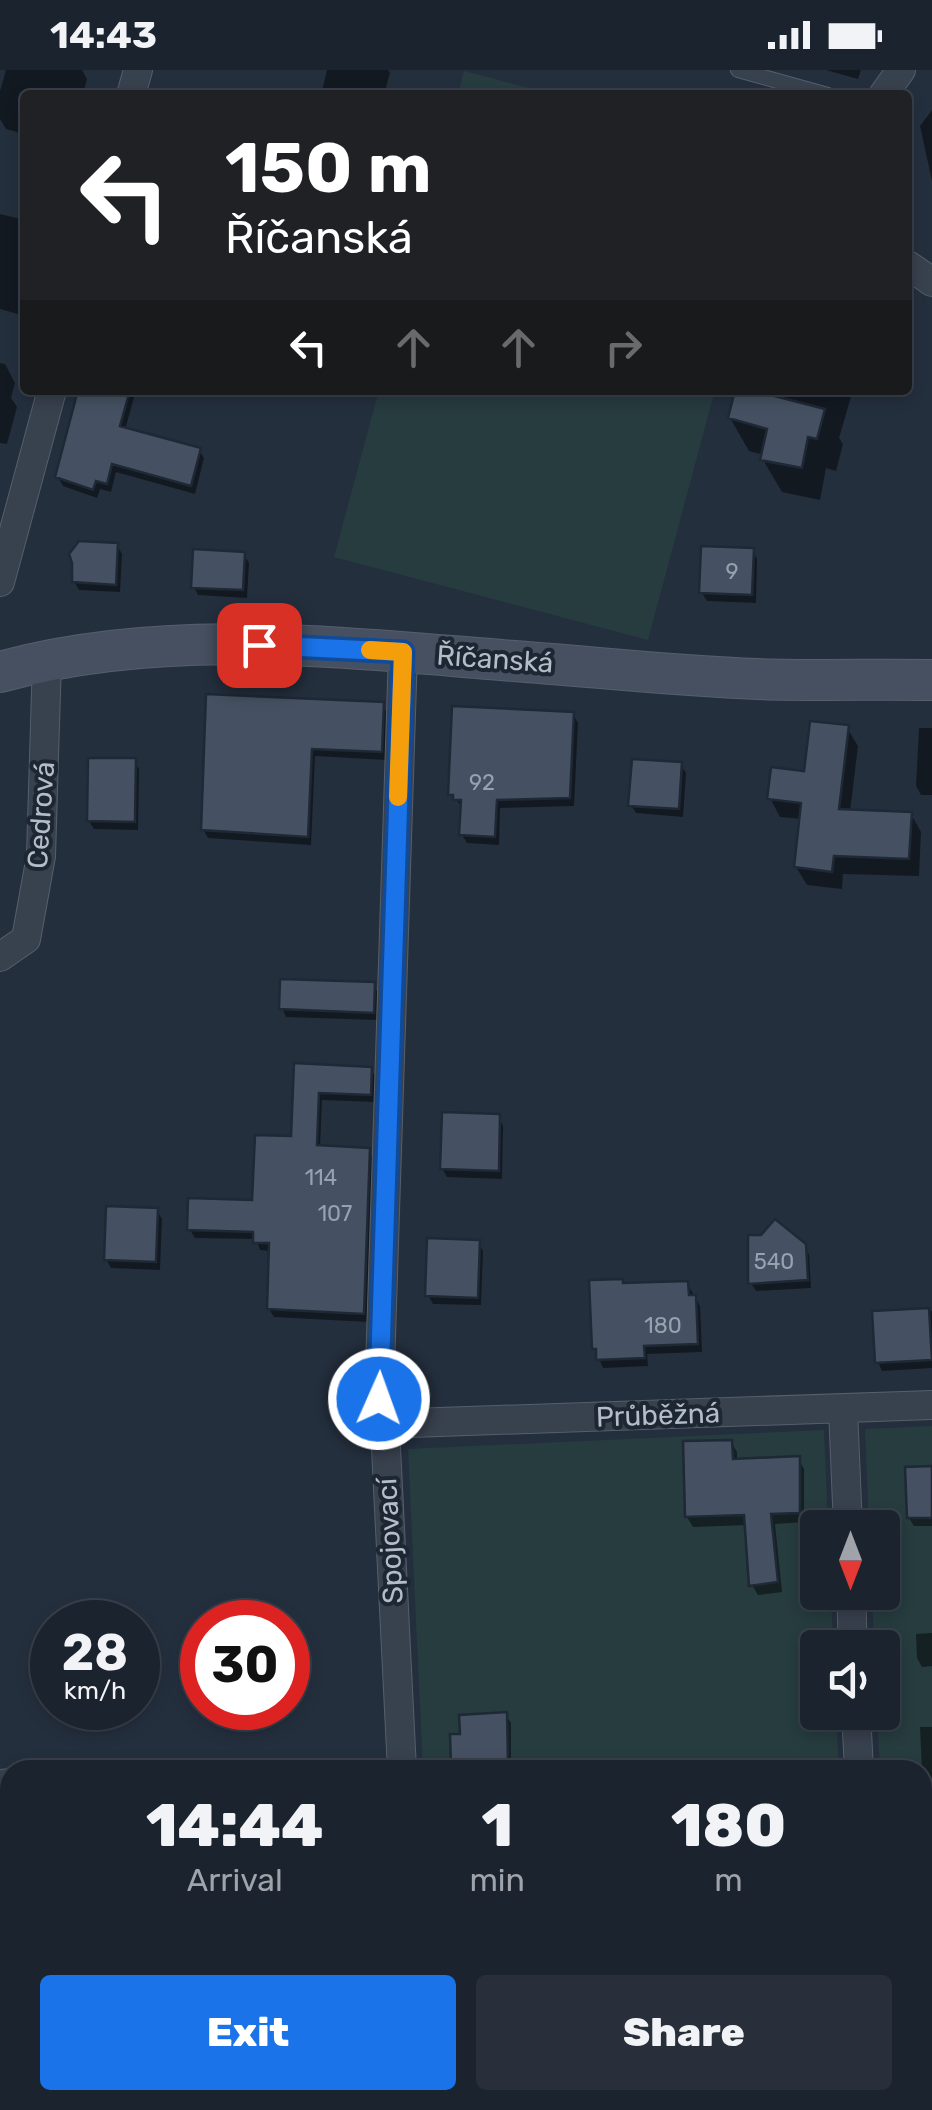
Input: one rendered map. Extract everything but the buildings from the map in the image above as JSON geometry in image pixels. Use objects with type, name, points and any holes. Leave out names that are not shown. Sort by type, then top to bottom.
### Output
[{"type":"main road","name":"Říčanská","points":[[0,672],[47,659],[138,648],[259,645],[756,679],[932,680]]},
{"type":"street","points":[[0,582],[51,395]]},
{"type":"street","name":"Spojovací","points":[[401,1760],[380,1379],[403,652]]},
{"type":"street","name":"Cedrová","points":[[0,957],[26,939],[41,856],[47,659]]},
{"type":"street","name":"Průběžná","points":[[383,1424],[932,1405]]},
{"type":"street","points":[[843,1410],[847,1510]]},
{"type":"street","points":[[857,1730],[858,1760]]},
{"type":"lane","points":[[738,70],[810,90]]},
{"type":"green space","points":[[464,71],[537,90],[459,90]]},
{"type":"green space","points":[[378,395],[714,395],[648,640],[334,557]]},
{"type":"green space","points":[[932,1426],[932,1760],[879,1760],[878,1730],[900,1730],[900,1630],[873,1630],[873,1610],[900,1610],[900,1510],[868,1510],[865,1429]]},
{"type":"green space","points":[[824,1430],[827,1510],[800,1510],[800,1610],[832,1610],[832,1630],[800,1630],[800,1730],[837,1730],[838,1760],[423,1760],[408,1449]]},
{"type":"slow traffic","points":[[370,650],[403,652],[398,797]]},
{"type":"route","points":[[259,645],[403,652],[379,1399]]}]
